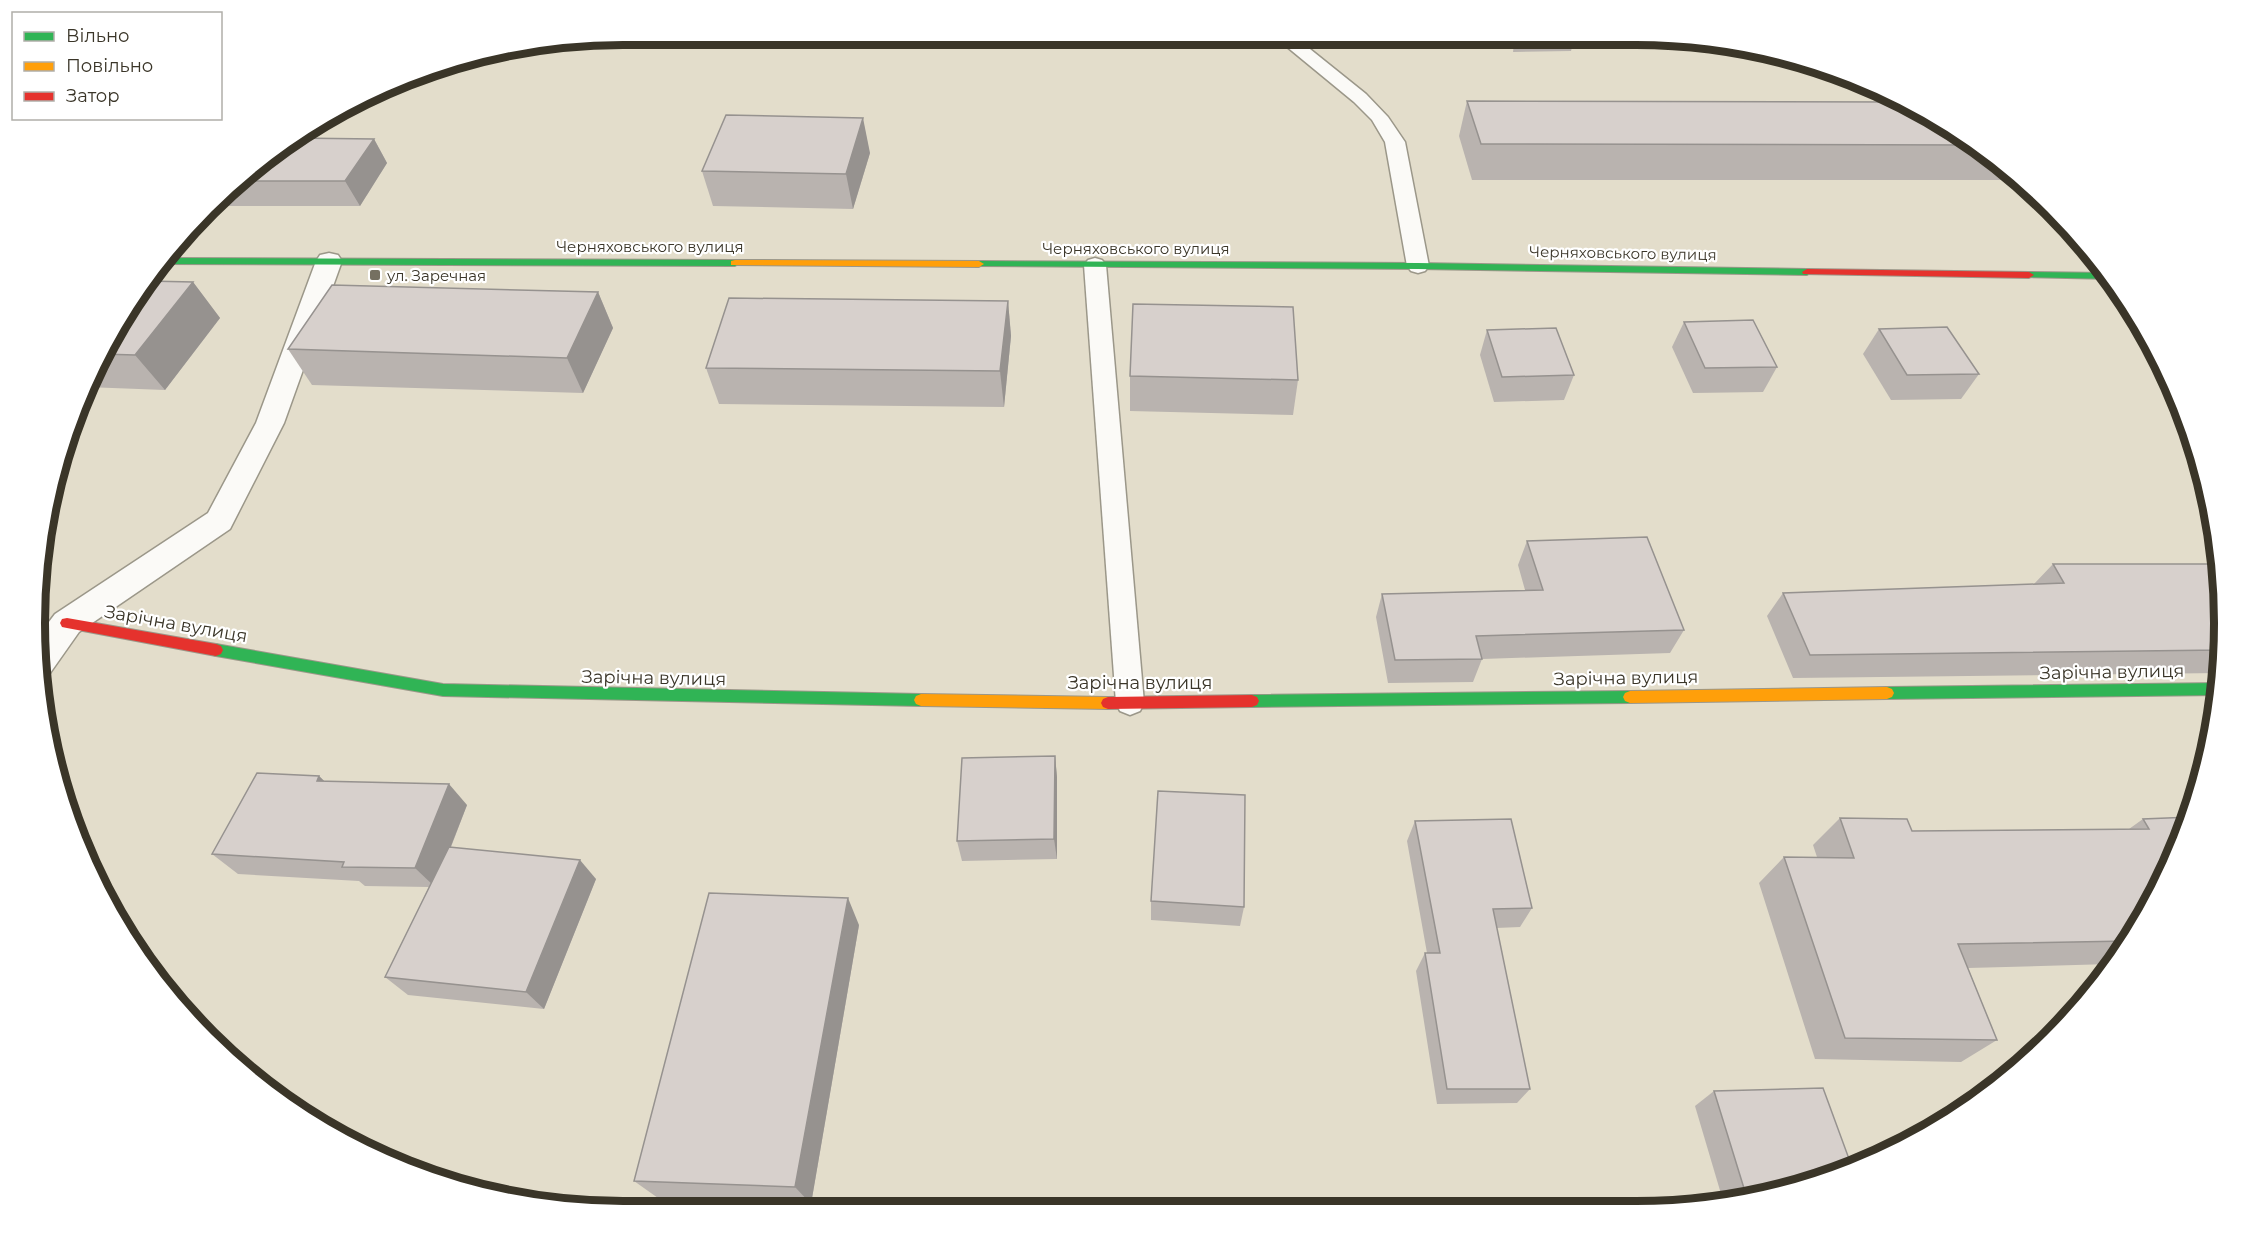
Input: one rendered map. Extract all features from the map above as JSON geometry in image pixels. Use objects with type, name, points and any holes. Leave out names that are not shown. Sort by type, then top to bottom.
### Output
[{"type":"street","name":"Черняховського вулиця","points":[[172,261],[1418,266],[2098,276]]},
{"type":"street","points":[[46,652],[67,622],[219,521],[270,423],[329,261]]},
{"type":"street","name":"Зарічна вулиця","points":[[67,622],[443,690],[1130,703],[2210,689]]},
{"type":"lane","points":[[1294,45],[1360,98],[1379,117],[1395,142],[1418,266]]},
{"type":"lane","points":[[1095,265],[1130,703]]},
{"type":"building","points":[[1467,101],[1885,102],[1925,122],[1961,145],[1481,144]]},
{"type":"building","points":[[726,115],[863,118],[846,174],[702,171]]},
{"type":"building","points":[[308,138],[374,139],[345,181],[250,181]]},
{"type":"building","points":[[157,281],[193,282],[135,355],[112,354]]},
{"type":"building","points":[[332,285],[598,292],[567,358],[288,349]]},
{"type":"building","points":[[729,298],[1008,301],[1000,371],[706,368]]},
{"type":"building","points":[[1133,304],[1293,307],[1298,380],[1130,376]]},
{"type":"building","points":[[1753,320],[1777,367],[1705,368],[1684,322]]},
{"type":"building","points":[[1947,327],[1979,374],[1907,375],[1879,329]]},
{"type":"building","points":[[1556,328],[1574,375],[1502,377],[1487,330]]},
{"type":"building","points":[[1647,537],[1684,630],[1476,636],[1482,659],[1395,660],[1382,594],[1543,590],[1527,541]]},
{"type":"building","points":[[2053,564],[2211,564],[2213,650],[1810,655],[1783,593],[2064,583]]},
{"type":"building","points":[[1055,756],[1054,839],[957,841],[962,758]]},
{"type":"building","points":[[257,773],[319,776],[317,781],[449,784],[415,868],[342,867],[344,862],[212,854]]},
{"type":"building","points":[[1158,791],[1245,795],[1244,907],[1151,901]]},
{"type":"building","points":[[2180,817],[2154,879],[2119,941],[1958,944],[1997,1040],[1845,1038],[1784,857],[1854,858],[1840,818],[1907,819],[1912,831],[2149,829],[2143,819]]},
{"type":"building","points":[[1511,819],[1532,908],[1493,909],[1530,1089],[1447,1089],[1425,953],[1440,953],[1415,821]]},
{"type":"building","points":[[449,847],[580,860],[526,992],[385,977]]},
{"type":"building","points":[[709,893],[848,898],[795,1187],[634,1181]]},
{"type":"building","points":[[1823,1088],[1849,1160],[1786,1181],[1745,1191],[1714,1091]]},
{"type":"traffic: fast","points":[[172,261],[735,263]]},
{"type":"traffic: fast","points":[[979,264],[1418,266],[1807,272]]},
{"type":"traffic: fast","points":[[2029,275],[2098,276]]},
{"type":"traffic: fast","points":[[216,650],[443,690],[921,700]]},
{"type":"traffic: fast","points":[[1887,693],[2210,689]]},
{"type":"traffic: fast","points":[[1252,701],[1630,697]]},
{"type":"traffic: slow","points":[[735,263],[979,264]]},
{"type":"traffic: slow","points":[[1630,697],[1887,693]]},
{"type":"traffic: slow","points":[[921,700],[1108,703]]},
{"type":"traffic: jam","points":[[1807,272],[2029,275]]},
{"type":"traffic: jam","points":[[67,623],[216,650]]},
{"type":"traffic: jam","points":[[1108,703],[1252,701]]},
{"type":"place","name":"ул. Заречная","points":[[375,275]]}]
